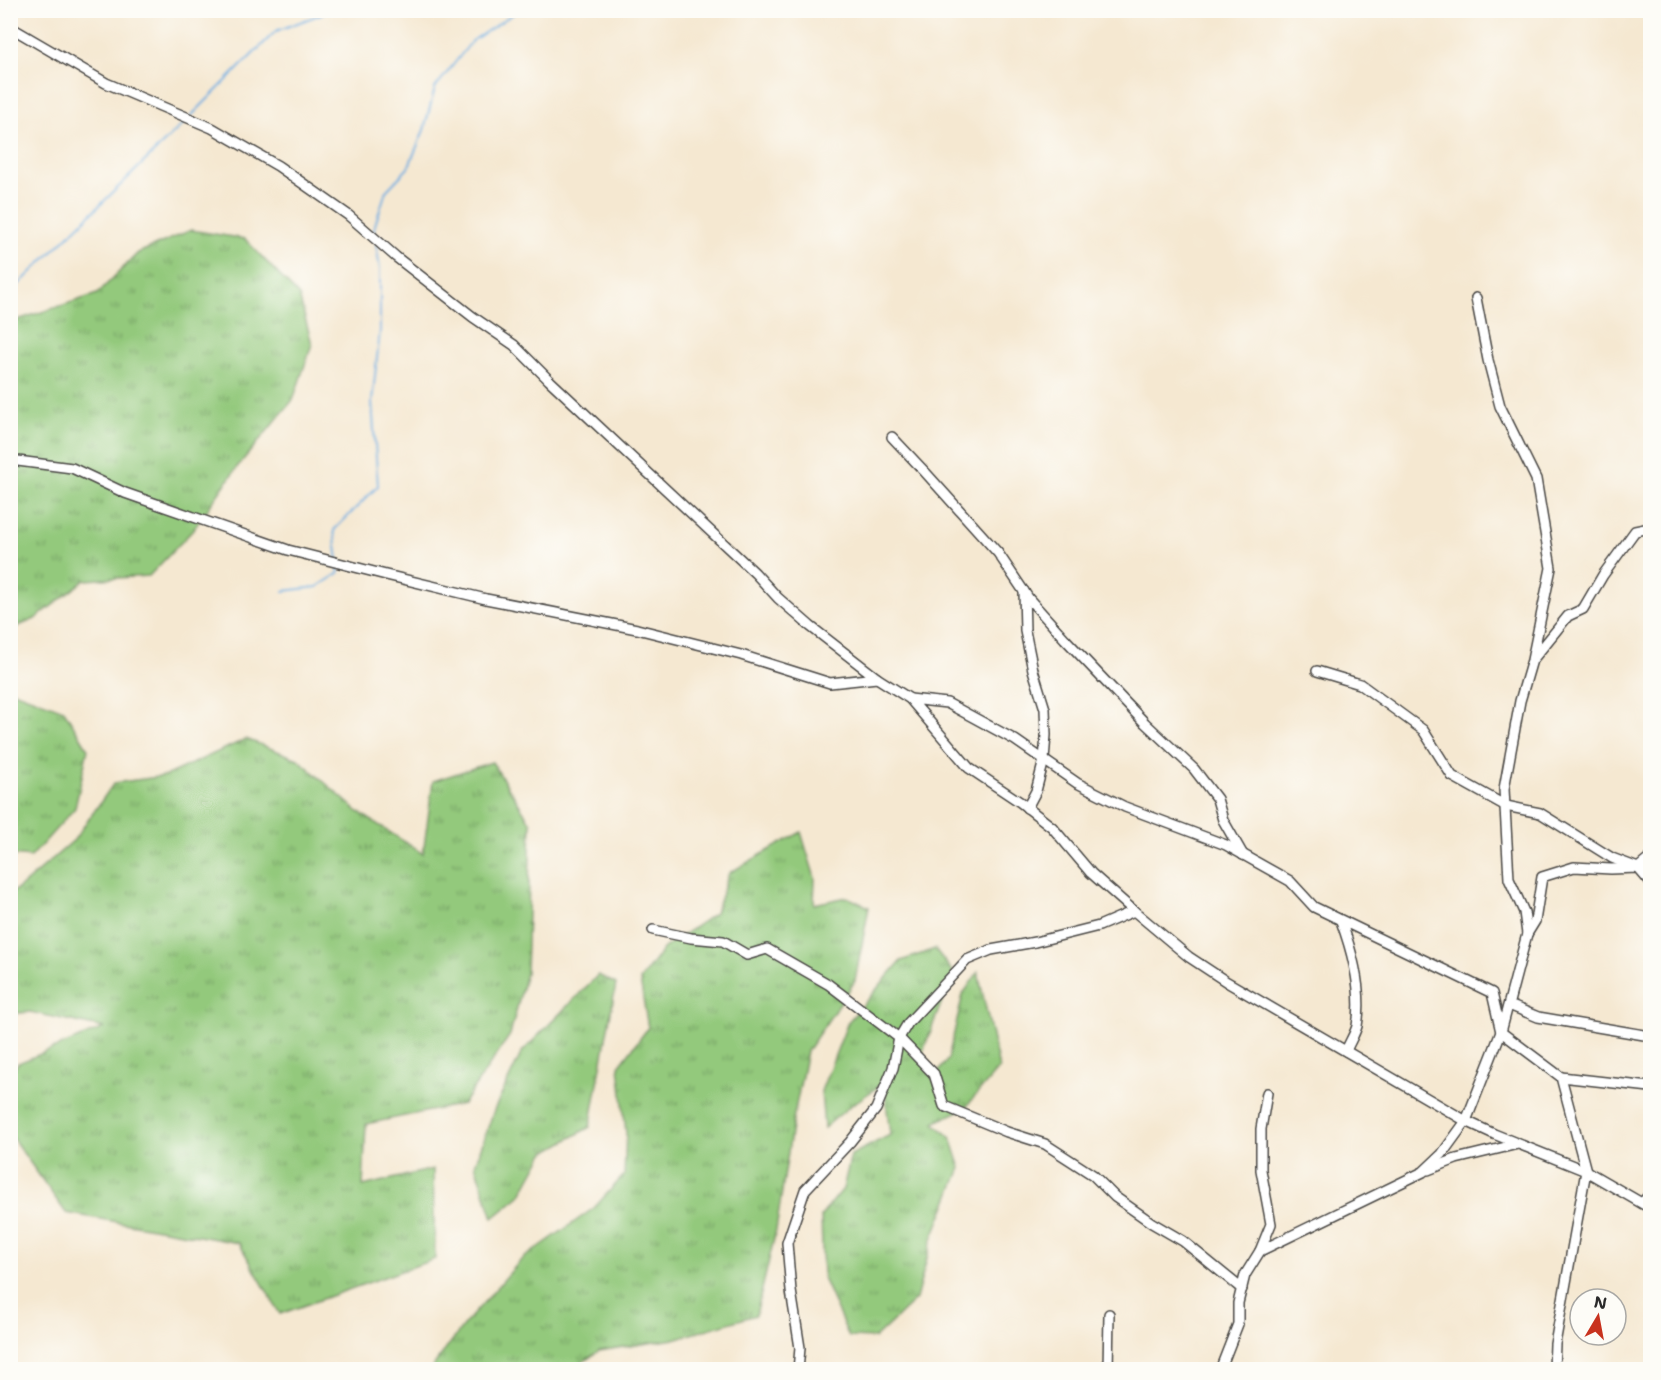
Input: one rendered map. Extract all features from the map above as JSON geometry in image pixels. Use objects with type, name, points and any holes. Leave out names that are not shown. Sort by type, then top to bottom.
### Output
[{"type":"street","points":[[10,27],[106,83],[212,128],[278,166],[348,215],[396,257],[514,345],[755,573],[778,598],[810,626],[878,678],[910,699],[969,768],[1052,827],[1091,873],[1189,957],[1227,982],[1466,1120],[1586,1171],[1646,1205],[1650,1194]]},
{"type":"street","points":[[1476,298],[1500,406],[1536,479],[1551,568],[1532,660],[1520,701],[1504,789],[1509,879],[1524,912],[1527,934]]},
{"type":"street","points":[[892,438],[998,554],[1024,591],[1065,639],[1145,723],[1194,769],[1217,799],[1223,820],[1244,856]]},
{"type":"street","points":[[10,460],[72,468],[126,493],[288,550],[486,599],[637,629],[741,656],[830,683],[878,678]]},
{"type":"street","points":[[1532,660],[1568,616],[1583,609],[1603,575],[1635,531],[1650,528]]},
{"type":"street","points":[[1024,591],[1024,631],[1045,709],[1046,735],[1044,760],[1036,791],[1027,808]]},
{"type":"street","points":[[1317,670],[1360,684],[1422,730],[1452,776],[1506,806],[1540,813],[1612,858],[1650,870]]},
{"type":"street","points":[[910,699],[947,703],[1016,740],[1077,783],[1125,807],[1226,845],[1290,881],[1314,907],[1492,993],[1501,1032],[1561,1077],[1650,1087]]},
{"type":"street","points":[[1423,1172],[1442,1154],[1466,1120],[1501,1032],[1527,934],[1535,921],[1542,877],[1574,867],[1638,868],[1650,858]]},
{"type":"street","points":[[1638,868],[1650,882]]},
{"type":"street","points":[[798,1370],[800,1348],[791,1291],[787,1244],[805,1190],[850,1142],[876,1109],[893,1068],[899,1038],[908,1023],[967,960],[991,950],[1099,926],[1134,911]]},
{"type":"street","points":[[1341,921],[1347,937],[1357,986],[1357,1027],[1346,1051]]},
{"type":"street","points":[[653,930],[691,938],[723,941],[747,955],[767,950],[828,984],[899,1038],[934,1074],[944,1106],[1007,1132],[1045,1144],[1093,1175],[1124,1203],[1183,1241],[1242,1289]]},
{"type":"street","points":[[1509,1005],[1538,1017],[1650,1036]]},
{"type":"street","points":[[1554,1370],[1555,1344],[1586,1171],[1561,1077]]},
{"type":"street","points":[[1220,1370],[1238,1324],[1238,1303],[1245,1275],[1260,1251],[1272,1224],[1261,1170],[1261,1129],[1267,1093]]},
{"type":"street","points":[[1260,1251],[1423,1172],[1456,1159],[1518,1144]]},
{"type":"street","points":[[1108,1370],[1109,1314]]},
{"type":"green space","points":[[191,230],[245,239],[299,296],[312,344],[293,400],[238,466],[193,530],[149,576],[85,580],[35,619],[11,629],[11,322],[97,294],[138,253]]},
{"type":"green space","points":[[11,690],[64,710],[88,749],[75,808],[31,857],[11,855]]},
{"type":"green space","points":[[246,739],[298,759],[357,811],[423,854],[433,781],[492,762],[531,823],[526,973],[510,1035],[463,1104],[366,1124],[363,1186],[433,1169],[435,1259],[280,1314],[239,1243],[66,1213],[11,1136],[11,1073],[18,1063],[104,1028],[30,1012],[11,1014],[11,892],[18,889],[74,840],[114,783],[165,776]]},
{"type":"green space","points":[[801,832],[815,878],[814,904],[847,897],[869,907],[855,981],[807,1051],[793,1120],[776,1230],[756,1315],[674,1339],[599,1351],[573,1369],[430,1370],[464,1325],[521,1260],[594,1208],[624,1175],[626,1133],[619,1066],[648,1028],[640,980],[664,948],[715,913],[729,873]]},
{"type":"green space","points":[[935,949],[953,972],[922,1054],[933,1079],[948,1059],[963,994],[978,972],[999,1068],[965,1108],[934,1123],[951,1138],[961,1168],[932,1239],[916,1299],[875,1338],[849,1337],[823,1278],[821,1216],[843,1189],[851,1155],[890,1135],[884,1083],[850,1106],[824,1128],[821,1091],[848,1022],[901,961]]},
{"type":"green space","points":[[598,975],[616,984],[590,1127],[544,1153],[520,1196],[493,1218],[475,1165],[494,1110],[522,1052]]},
{"type":"waterway","points":[[190,117],[276,31],[332,10]]},
{"type":"waterway","points":[[374,232],[386,191],[408,168],[424,130],[435,88],[472,41],[519,10]]},
{"type":"waterway","points":[[10,293],[186,121]]},
{"type":"waterway","points":[[338,561],[334,530],[378,486],[372,402],[380,331],[380,269],[376,244]]},
{"type":"waterway","points":[[284,591],[317,587],[339,573],[338,566]]}]
